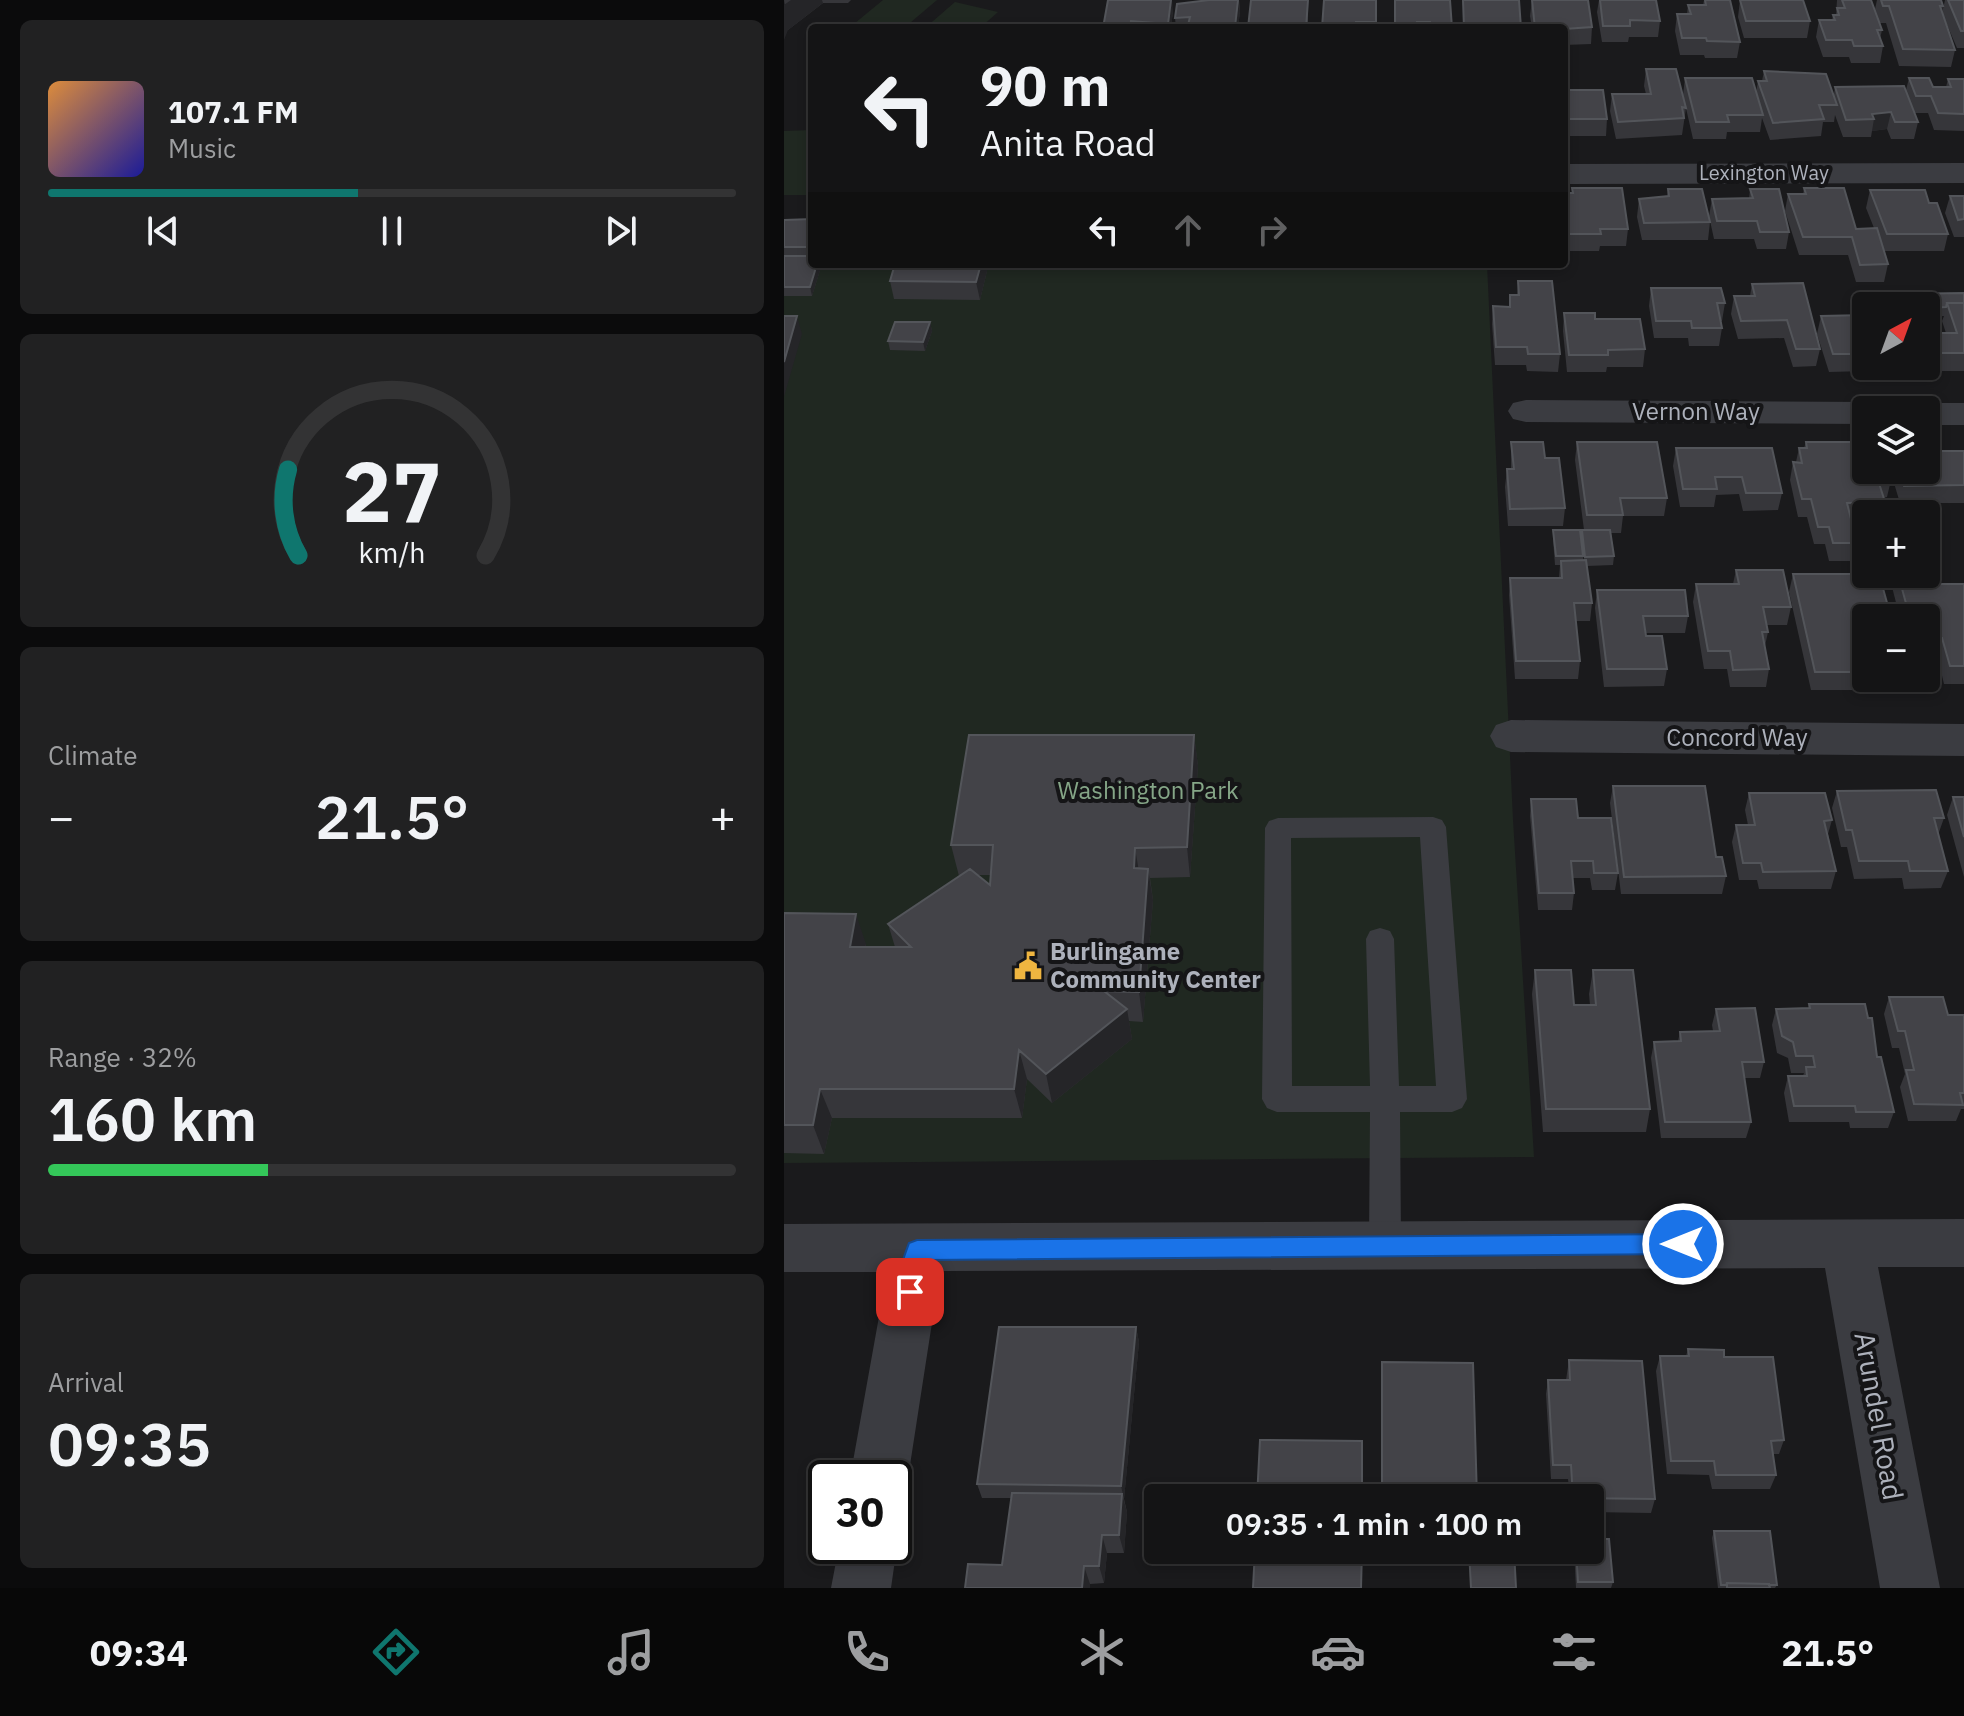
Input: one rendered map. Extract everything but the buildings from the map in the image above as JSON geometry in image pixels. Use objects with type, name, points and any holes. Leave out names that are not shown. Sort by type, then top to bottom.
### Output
[{"type":"street","name":"Lexington Way","points":[[1568,174],[1964,173]]},
{"type":"street","name":"Vernon Way","points":[[1526,411],[1852,413]]},
{"type":"street","points":[[1940,414],[1964,414]]},
{"type":"street","name":"Concord Way","points":[[1511,736],[1964,740]]},
{"type":"street","points":[[784,1248],[917,1250],[1385,1244],[1964,1243]]},
{"type":"street","name":"Arundel Road","points":[[1847,1244],[1910,1588]]},
{"type":"street","points":[[882,1460],[917,1250]]},
{"type":"street","points":[[861,1588],[865,1564]]},
{"type":"lane","points":[[1433,827],[1452,1099],[1385,1098],[1277,1099],[1278,828],[1433,827]]},
{"type":"lane","points":[[1380,939],[1385,1244]]},
{"type":"green space","points":[[883,0],[937,0],[909,24],[854,24]]},
{"type":"green space","points":[[955,2],[998,12],[984,24],[930,24]]},
{"type":"green space","points":[[808,130],[808,195],[784,195],[784,131]]},
{"type":"green space","name":"Washington Park","points":[[784,221],[808,258],[808,268],[1487,268],[1513,820],[1534,1157],[784,1163]]},
{"type":"place","name":"Burlingame Community Center","points":[[1028,966]]},
{"type":"route","points":[[910,1292],[917,1250],[1683,1244]]}]
